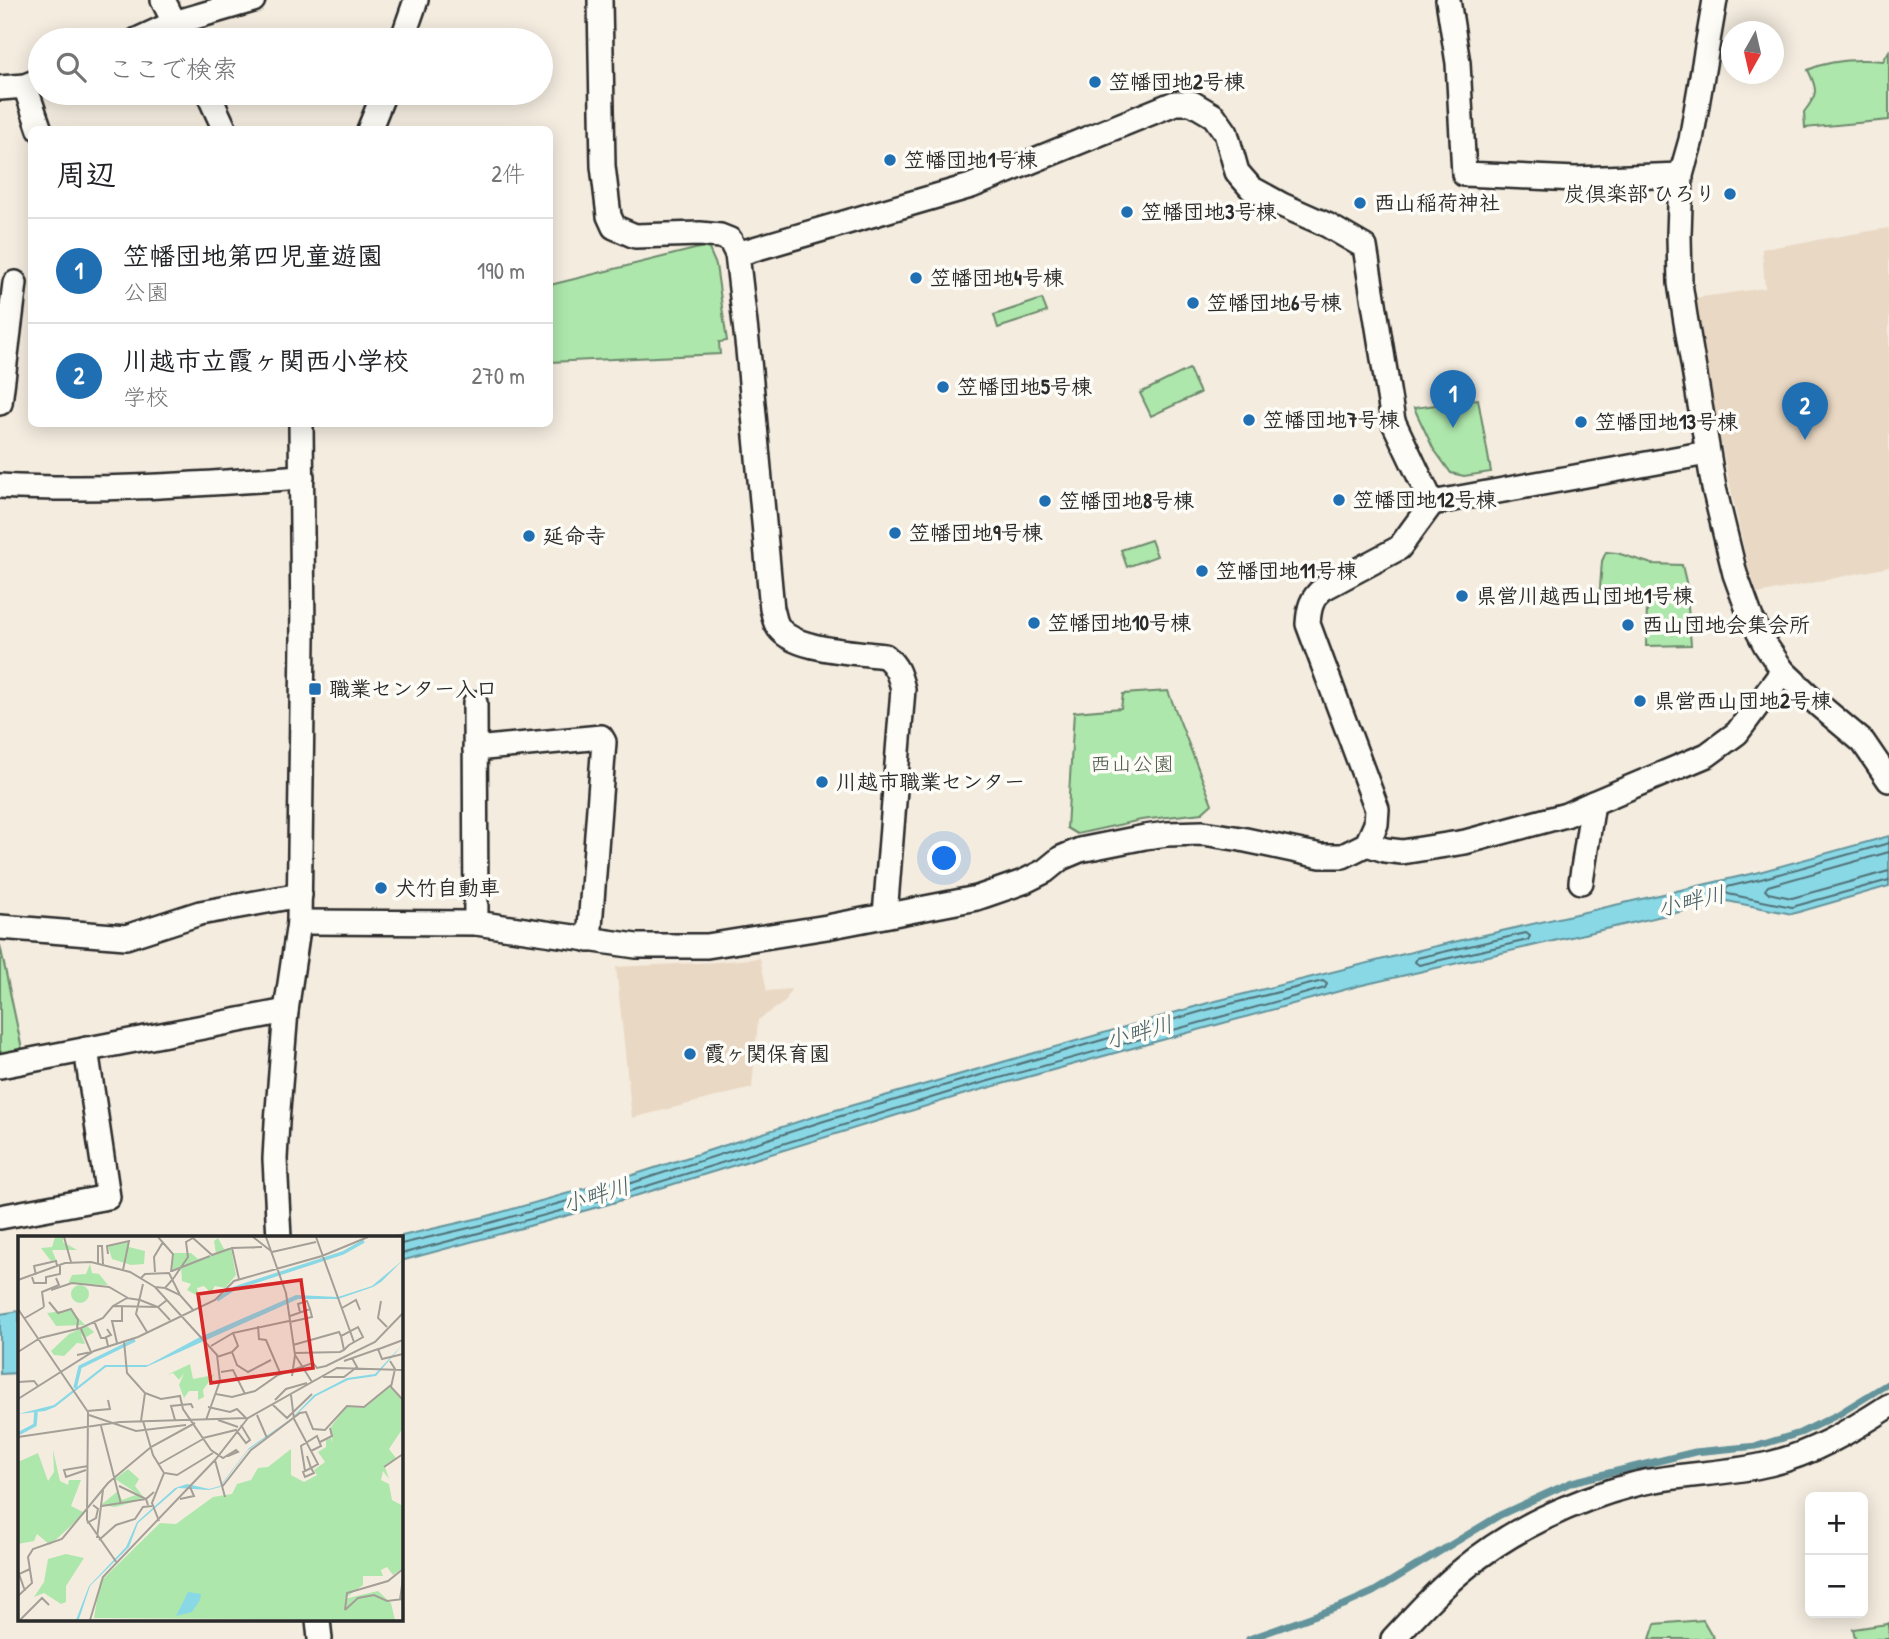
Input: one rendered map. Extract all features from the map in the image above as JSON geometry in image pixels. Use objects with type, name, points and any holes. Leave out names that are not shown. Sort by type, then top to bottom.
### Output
[{"type":"street","points":[[163,0],[176,28]]},
{"type":"street","points":[[187,28],[253,0]]},
{"type":"street","points":[[406,28],[416,0]]},
{"type":"street","points":[[600,0],[603,166],[608,216],[614,227],[635,236],[720,236],[730,240],[737,254],[772,609],[777,626],[786,635],[803,644],[885,656],[894,663],[899,672],[903,689],[885,915]]},
{"type":"street","points":[[1448,0],[1458,63],[1464,174],[1576,179],[1681,175]]},
{"type":"street","points":[[1715,1],[1691,140],[1681,175],[1679,235],[1680,283],[1707,453],[1735,574],[1766,646],[1783,671],[1863,742],[1889,780]]},
{"type":"street","points":[[0,88],[28,84]]},
{"type":"street","points":[[737,254],[971,187],[1175,103],[1192,103],[1214,116],[1226,133],[1237,172],[1251,188],[1365,247],[1393,421],[1432,503]]},
{"type":"street","points":[[36,105],[39,126]]},
{"type":"street","points":[[214,105],[223,126]]},
{"type":"street","points":[[371,126],[379,105]]},
{"type":"street","points":[[0,403],[16,284]]},
{"type":"street","points":[[279,1236],[275,1159],[286,1011],[299,922],[300,895],[303,638],[301,427]]},
{"type":"street","points":[[299,922],[476,923],[635,946],[707,946],[827,927],[977,898],[1023,883],[1061,858],[1080,850],[1156,835],[1203,833],[1321,856],[1343,856],[1367,844],[1376,824],[1377,810],[1308,624],[1310,604],[1315,595],[1324,587],[1399,548],[1432,503],[1707,453]]},
{"type":"street","points":[[0,486],[58,489],[154,488],[302,477]]},
{"type":"street","points":[[1367,844],[1402,852],[1465,842],[1566,815],[1707,755],[1737,733],[1783,671]]},
{"type":"street","points":[[475,703],[476,923]]},
{"type":"street","points":[[475,749],[601,737],[604,742],[589,940]]},
{"type":"street","points":[[1581,882],[1593,803]]},
{"type":"street","points":[[0,927],[126,937],[200,913],[300,895]]},
{"type":"street","points":[[0,1066],[286,1011]]},
{"type":"street","points":[[0,1216],[108,1197],[86,1049]]},
{"type":"street","points":[[1393,1639],[1437,1592],[1467,1566],[1505,1539],[1554,1514],[1631,1485],[1780,1461],[1842,1435],[1889,1406]]},
{"type":"shaded area","points":[[1889,228],[1889,567],[1758,594],[1749,570],[1728,476],[1695,298],[1765,288],[1762,249]]},
{"type":"shaded area","name":"霞ヶ関保育園","points":[[760,958],[767,991],[791,989],[785,1002],[758,1020],[752,1088],[632,1118],[616,967]]},
{"type":"green space","points":[[1889,51],[1889,120],[1805,128],[1804,112],[1815,92],[1808,70],[1845,61],[1883,61]]},
{"type":"green space","points":[[703,247],[709,249],[716,265],[727,341],[719,342],[720,354],[553,362],[553,284]]},
{"type":"green space","points":[[1042,299],[1047,312],[998,328],[994,315]]},
{"type":"green space","points":[[1189,369],[1200,393],[1151,416],[1140,393]]},
{"type":"green space","points":[[1478,399],[1491,472],[1464,476],[1451,473],[1433,448],[1414,408]]},
{"type":"green space","points":[[1151,540],[1157,556],[1127,567],[1121,550]]},
{"type":"green space","points":[[1606,552],[1652,564],[1682,565],[1691,645],[1646,646],[1647,605],[1599,601],[1602,561]]},
{"type":"green space","name":"西山公園","points":[[1168,691],[1212,804],[1202,813],[1141,820],[1077,834],[1067,828],[1074,712],[1121,708],[1123,694]]},
{"type":"green space","points":[[0,945],[22,1049],[0,1054]]},
{"type":"green space","points":[[1703,1620],[1714,1639],[1650,1639],[1655,1624]]},
{"type":"green space","points":[[1889,1623],[1889,1639],[1855,1639],[1853,1629]]},
{"type":"water","name":"小畔川","points":[[1889,836],[1889,886],[1792,914],[1727,901],[1358,986],[962,1095],[609,1204],[402,1261],[402,1236],[484,1217],[633,1175],[822,1114],[1208,1003],[1432,947],[1759,872]]},
{"type":"water","points":[[18,1311],[18,1373],[0,1374],[0,1314]]},
{"type":"waterway","points":[[1249,1639],[1373,1592],[1500,1515],[1572,1482],[1695,1452],[1757,1446],[1800,1433],[1837,1415],[1889,1383]]},
{"type":"place","name":"笠幡団地2号棟","points":[[1095,82]]},
{"type":"place","name":"笠幡団地1号棟","points":[[890,160]]},
{"type":"place","name":"炭倶楽部 ひろり","points":[[1730,194]]},
{"type":"place","name":"西山稲荷神社","points":[[1360,203]]},
{"type":"place","name":"笠幡団地3号棟","points":[[1127,212]]},
{"type":"place","name":"笠幡団地4号棟","points":[[916,278]]},
{"type":"place","name":"笠幡団地6号棟","points":[[1193,303]]},
{"type":"place","name":"笠幡団地5号棟","points":[[943,387]]},
{"type":"place","name":"笠幡団地7号棟","points":[[1249,420]]},
{"type":"place","name":"笠幡団地13号棟","points":[[1581,422]]},
{"type":"place","name":"笠幡団地第四児童遊園","points":[[1453,428]]},
{"type":"place","name":"川越市立霞ヶ関西小学校","points":[[1805,440]]},
{"type":"place","name":"笠幡団地12号棟","points":[[1339,500]]},
{"type":"place","name":"笠幡団地8号棟","points":[[1045,501]]},
{"type":"place","name":"笠幡団地9号棟","points":[[895,533]]},
{"type":"place","name":"延命寺","points":[[529,536]]},
{"type":"place","name":"笠幡団地11号棟","points":[[1202,571]]},
{"type":"place","name":"県営川越西山団地1号棟","points":[[1462,596]]},
{"type":"place","name":"笠幡団地10号棟","points":[[1034,623]]},
{"type":"place","name":"西山団地会集会所","points":[[1628,625]]},
{"type":"place","name":"職業センター入口","points":[[315,689]]},
{"type":"place","name":"県営西山団地2号棟","points":[[1640,701]]},
{"type":"place","name":"川越市職業センター","points":[[822,782]]},
{"type":"place","name":"犬竹自動車","points":[[381,888]]},
{"type":"place","name":"霞ヶ関保育園","points":[[690,1054]]}]
